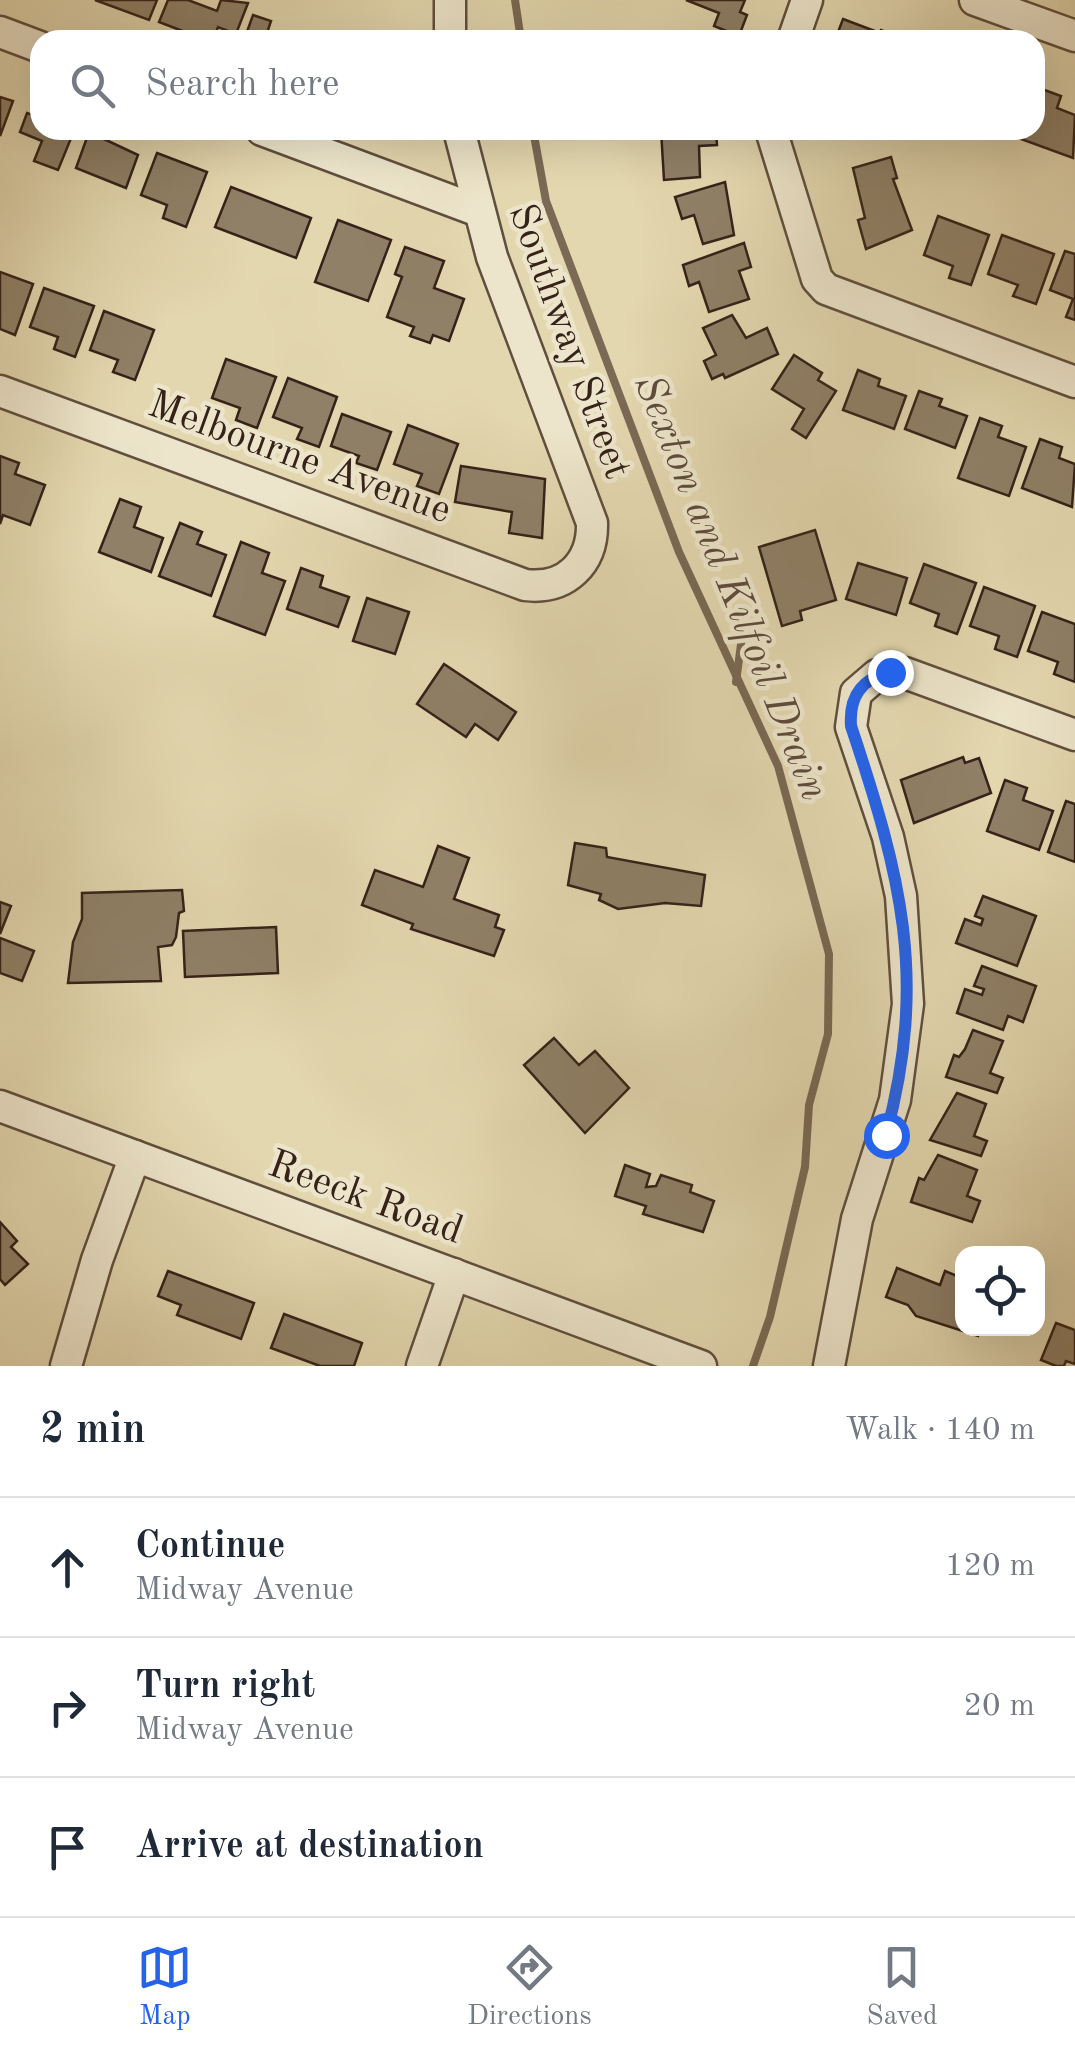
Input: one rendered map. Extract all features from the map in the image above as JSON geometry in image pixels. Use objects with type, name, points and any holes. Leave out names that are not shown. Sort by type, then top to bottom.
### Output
[{"type":"street","points":[[450,0],[450,30]]},
{"type":"street","points":[[797,30],[807,0]]},
{"type":"street","points":[[975,0],[1075,36]]},
{"type":"street","points":[[0,32],[30,43]]},
{"type":"street","points":[[289,140],[476,210]]},
{"type":"street","name":"Southway Street","points":[[460,140],[476,210],[592,523],[586,558],[570,576]]},
{"type":"street","points":[[774,140],[818,280],[826,289],[1075,382]]},
{"type":"street","name":"Melbourne Avenue","points":[[0,390],[526,585],[549,585],[570,576]]},
{"type":"street","points":[[830,1366],[857,1219],[895,1100],[908,1004],[901,896],[888,837],[851,726],[856,692],[877,675],[905,673],[1075,735]]},
{"type":"street","name":"Reeck Road","points":[[0,1106],[702,1366]]},
{"type":"street","points":[[66,1366],[97,1260],[135,1156]]},
{"type":"street","points":[[422,1366],[454,1274]]},
{"type":"building","points":[[95,0],[157,0],[149,20]]},
{"type":"building","points":[[168,0],[188,0],[217,11],[221,0],[248,3],[238,30],[218,27],[180,30],[159,22]]},
{"type":"building","points":[[686,0],[745,0],[740,12],[747,15],[741,30],[714,26],[719,13]]},
{"type":"building","points":[[253,15],[271,21],[268,30],[248,30]]},
{"type":"building","points":[[843,19],[872,30],[839,30]]},
{"type":"building","points":[[1045,90],[1061,96],[1057,108],[1075,115],[1073,158],[1024,140],[1045,140]]},
{"type":"building","points":[[0,97],[13,101],[0,136]]},
{"type":"building","points":[[27,113],[30,114],[30,136],[20,132]]},
{"type":"building","points":[[70,140],[58,170],[34,161],[42,141]]},
{"type":"building","points":[[86,140],[106,140],[138,155],[126,188],[76,168]]},
{"type":"building","points":[[662,140],[717,140],[717,145],[699,146],[700,177],[664,180]]},
{"type":"building","points":[[157,153],[207,172],[186,227],[163,218],[167,205],[141,195]]},
{"type":"building","points":[[891,157],[897,178],[893,179],[912,230],[866,249],[858,220],[865,218],[853,168]]},
{"type":"building","points":[[725,182],[734,235],[703,244],[694,215],[682,219],[675,197]]},
{"type":"building","points":[[231,187],[311,218],[296,258],[215,227]]},
{"type":"building","points":[[938,216],[989,235],[971,285],[949,278],[953,266],[924,255]]},
{"type":"building","points":[[338,220],[391,240],[368,301],[315,282]]},
{"type":"building","points":[[1002,235],[1054,254],[1036,304],[1013,296],[1018,285],[988,274]]},
{"type":"building","points":[[744,243],[751,267],[739,271],[749,299],[709,312],[699,282],[689,286],[683,265]]},
{"type":"building","points":[[405,247],[444,261],[434,288],[464,299],[449,341],[433,335],[430,343],[410,336],[414,327],[387,317],[402,277],[395,274]]},
{"type":"building","points":[[1065,251],[1075,254],[1075,320],[1066,317],[1073,299],[1050,290]]},
{"type":"building","points":[[0,272],[33,284],[15,335],[0,329]]},
{"type":"building","points":[[44,288],[94,306],[75,357],[54,349],[58,337],[30,327]]},
{"type":"building","points":[[104,311],[154,330],[135,380],[113,372],[118,360],[90,350]]},
{"type":"building","points":[[732,315],[746,338],[767,328],[778,354],[725,378],[723,374],[712,379],[704,361],[716,355],[703,328]]},
{"type":"building","points":[[794,355],[822,373],[818,380],[836,391],[806,438],[792,429],[804,409],[772,389]]},
{"type":"building","points":[[226,359],[276,377],[257,428],[236,420],[240,408],[212,398]]},
{"type":"building","points":[[858,370],[880,379],[878,386],[906,396],[894,429],[843,410]]},
{"type":"building","points":[[288,378],[337,397],[319,447],[297,439],[302,428],[273,417]]},
{"type":"building","points":[[919,391],[942,399],[939,406],[967,416],[955,448],[905,429]]},
{"type":"building","points":[[342,414],[391,432],[377,470],[356,463],[359,456],[331,446]]},
{"type":"building","points":[[980,418],[1002,426],[998,437],[1026,447],[1009,496],[958,478]]},
{"type":"building","points":[[408,425],[458,444],[439,494],[417,486],[422,474],[394,464]]},
{"type":"building","points":[[1040,439],[1062,447],[1059,458],[1075,464],[1072,507],[1022,488]]},
{"type":"building","points":[[0,456],[19,463],[15,474],[45,485],[30,525],[3,515],[0,524]]},
{"type":"building","points":[[461,466],[545,479],[542,538],[509,533],[512,512],[455,502]]},
{"type":"building","points":[[120,499],[141,507],[134,527],[163,538],[151,572],[99,552]]},
{"type":"building","points":[[180,523],[202,532],[197,544],[226,555],[211,596],[159,576]]},
{"type":"building","points":[[815,530],[836,600],[800,611],[802,620],[782,626],[759,547]]},
{"type":"building","points":[[241,542],[269,553],[262,573],[285,581],[265,635],[214,616]]},
{"type":"building","points":[[858,563],[907,578],[896,615],[846,599]]},
{"type":"building","points":[[924,564],[976,583],[957,634],[935,626],[939,614],[910,603]]},
{"type":"building","points":[[301,568],[323,576],[320,587],[349,597],[338,627],[287,609]]},
{"type":"building","points":[[984,587],[1035,606],[1017,657],[995,649],[999,636],[970,626]]},
{"type":"building","points":[[367,598],[409,612],[395,654],[353,641]]},
{"type":"building","points":[[1042,612],[1075,624],[1075,682],[1054,674],[1058,662],[1028,651]]},
{"type":"building","points":[[444,664],[516,712],[498,740],[475,724],[466,737],[417,704]]},
{"type":"building","points":[[963,757],[965,763],[979,758],[991,793],[914,823],[901,780]]},
{"type":"building","points":[[1005,780],[1027,788],[1023,800],[1053,811],[1039,850],[987,831]]},
{"type":"building","points":[[1066,801],[1075,804],[1075,862],[1048,852]]},
{"type":"building","points":[[575,843],[606,848],[607,857],[705,875],[701,906],[665,903],[618,909],[599,900],[601,894],[568,885]]},
{"type":"building","points":[[438,846],[469,858],[454,899],[499,915],[495,927],[504,930],[494,956],[411,929],[413,924],[362,905],[375,870],[423,887]]},
{"type":"building","points":[[182,890],[184,911],[179,913],[176,937],[172,945],[158,947],[161,981],[68,983],[73,942],[82,919],[82,893]]},
{"type":"building","points":[[983,896],[1036,916],[1017,966],[956,943],[965,919],[981,925],[983,919],[975,916]]},
{"type":"building","points":[[0,902],[11,906],[0,934]]},
{"type":"building","points":[[276,927],[278,973],[185,977],[183,931]]},
{"type":"building","points":[[0,938],[34,951],[22,981],[0,973]]},
{"type":"building","points":[[982,966],[1036,986],[1023,1022],[1008,1016],[1003,1030],[957,1013],[965,989],[982,995],[984,989],[974,986]]},
{"type":"building","points":[[973,1030],[1003,1041],[990,1073],[1003,1078],[997,1093],[946,1077],[954,1055],[959,1057]]},
{"type":"building","points":[[554,1038],[579,1065],[595,1051],[629,1088],[585,1133],[524,1065]]},
{"type":"building","points":[[957,1093],[986,1104],[974,1136],[987,1141],[981,1156],[930,1140]]},
{"type":"building","points":[[938,1155],[977,1170],[967,1196],[980,1201],[972,1222],[911,1202],[919,1178],[924,1180]]},
{"type":"building","points":[[625,1165],[650,1174],[646,1187],[656,1186],[661,1175],[692,1185],[690,1192],[714,1201],[703,1232],[643,1214],[646,1206],[615,1196]]},
{"type":"building","points":[[0,1222],[17,1241],[11,1247],[28,1264],[5,1285],[0,1279]]},
{"type":"building","points":[[897,1268],[940,1285],[945,1271],[955,1275],[955,1329],[916,1316],[908,1305],[886,1297]]},
{"type":"building","points":[[168,1271],[254,1303],[241,1339],[177,1315],[181,1305],[158,1296]]},
{"type":"building","points":[[284,1314],[362,1343],[354,1366],[320,1366],[271,1348]]},
{"type":"building","points":[[1056,1323],[1075,1330],[1075,1364],[1066,1361],[1064,1366],[1056,1366],[1041,1360]]},
{"type":"waterway","name":"Sexton and Kilfoil Drain","points":[[515,0],[520,30]]},
{"type":"waterway","name":"Sexton and Kilfoil Drain","points":[[535,140],[546,201],[679,552],[778,766],[829,954],[828,1034],[809,1105],[805,1167],[770,1317],[753,1366]]},
{"type":"waterway","points":[[736,682],[745,614]]},
{"type":"route","points":[[886,1135],[904,1052],[907,944],[888,837],[851,726],[850,709],[856,692],[865,682],[890,672]]}]
